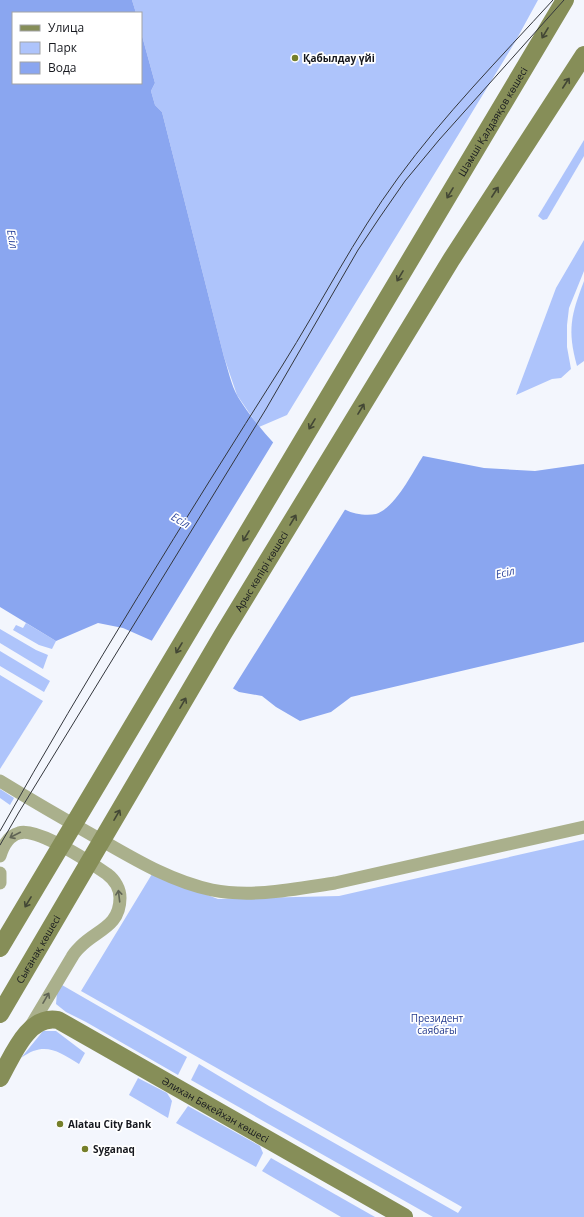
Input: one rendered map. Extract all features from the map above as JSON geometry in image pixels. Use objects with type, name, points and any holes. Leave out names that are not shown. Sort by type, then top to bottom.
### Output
[{"type":"main road","name":"Шәмші Қалдаяқов көшесі","points":[[0,948],[565,0]]},
{"type":"main road","name":"Арыс көпірі көшесі","points":[[76,885],[223,634],[451,260],[584,55]]},
{"type":"main road","name":"Сығанақ көшесі","points":[[0,1014],[76,885]]},
{"type":"main road","name":"Әлихан Бөкейхан көшесі","points":[[27,1032],[36,1024],[44,1020],[51,1018],[58,1020],[404,1217]]},
{"type":"main road","points":[[0,1078],[27,1032]]},
{"type":"street","points":[[0,781],[132,858],[166,875],[212,890],[238,893],[297,889],[335,883],[584,828]]},
{"type":"street","points":[[0,856],[10,837],[26,832],[36,834],[50,840],[107,874],[112,878],[120,894],[120,904],[113,921],[106,928],[80,946],[27,1032]]},
{"type":"street","points":[[0,873],[0,884]]},
{"type":"green space","points":[[132,0],[538,0],[515,42],[287,415],[259,427],[237,395],[224,357],[162,112],[155,105],[151,91],[155,83],[142,36],[142,12],[136,12]]},
{"type":"green space","points":[[584,140],[584,156],[547,219],[543,220],[538,216]]},
{"type":"green space","points":[[584,240],[584,271],[569,308],[567,325],[567,347],[571,369],[561,378],[552,379],[516,395],[556,288]]},
{"type":"green space","points":[[584,281],[584,361],[577,366],[571,332],[573,313]]},
{"type":"green space","points":[[26,623],[56,641],[52,649],[39,645],[13,630],[16,625],[23,628]]},
{"type":"green space","points":[[0,629],[36,650],[48,655],[43,669],[0,643]]},
{"type":"green space","points":[[0,651],[50,681],[44,692],[0,666]]},
{"type":"green space","points":[[0,675],[43,701],[0,769]]},
{"type":"green space","points":[[0,789],[14,798],[10,805],[0,798]]},
{"type":"green space","name":"Президент саябағы","points":[[584,840],[584,1217],[433,1217],[191,1080],[199,1064],[269,1106],[458,1213],[462,1207],[81,991],[152,874],[218,899],[339,896]]},
{"type":"green space","points":[[62,985],[187,1057],[178,1075],[66,1012],[56,1004],[57,993]]},
{"type":"green space","points":[[43,1031],[56,1031],[85,1053],[79,1064],[57,1052],[44,1049],[29,1053],[21,1058]]},
{"type":"green space","points":[[138,1078],[167,1093],[172,1101],[168,1118],[129,1095]]},
{"type":"green space","points":[[188,1106],[260,1146],[263,1153],[256,1167],[176,1123]]},
{"type":"green space","points":[[271,1158],[375,1217],[341,1217],[262,1171]]},
{"type":"water","name":"Есіл","points":[[0,0],[132,0],[136,12],[12,12],[12,84],[142,84],[142,36],[155,83],[151,91],[155,105],[162,112],[224,357],[233,387],[245,407],[276,446],[322,494],[339,507],[352,513],[364,515],[376,514],[383,510],[403,489],[423,456],[484,468],[535,471],[584,464],[584,642],[351,697],[331,712],[300,721],[276,707],[262,696],[239,692],[157,643],[123,628],[98,623],[56,641],[0,607]]},
{"type":"pier","points":[[274,441],[328,497],[346,508],[232,690],[151,642]]},
{"type":"tram line","points":[[0,831],[68,713],[138,597],[282,366],[352,248],[382,201],[398,178],[453,109],[553,0]]},
{"type":"tram line","points":[[0,845],[266,409],[358,250],[380,217],[405,181],[439,140],[564,0]]},
{"type":"place","name":"Қабылдау үйі","points":[[295,58]]},
{"type":"place","name":"Alatau City Bank","points":[[60,1124]]},
{"type":"place","name":"Syganaq","points":[[85,1149]]}]
